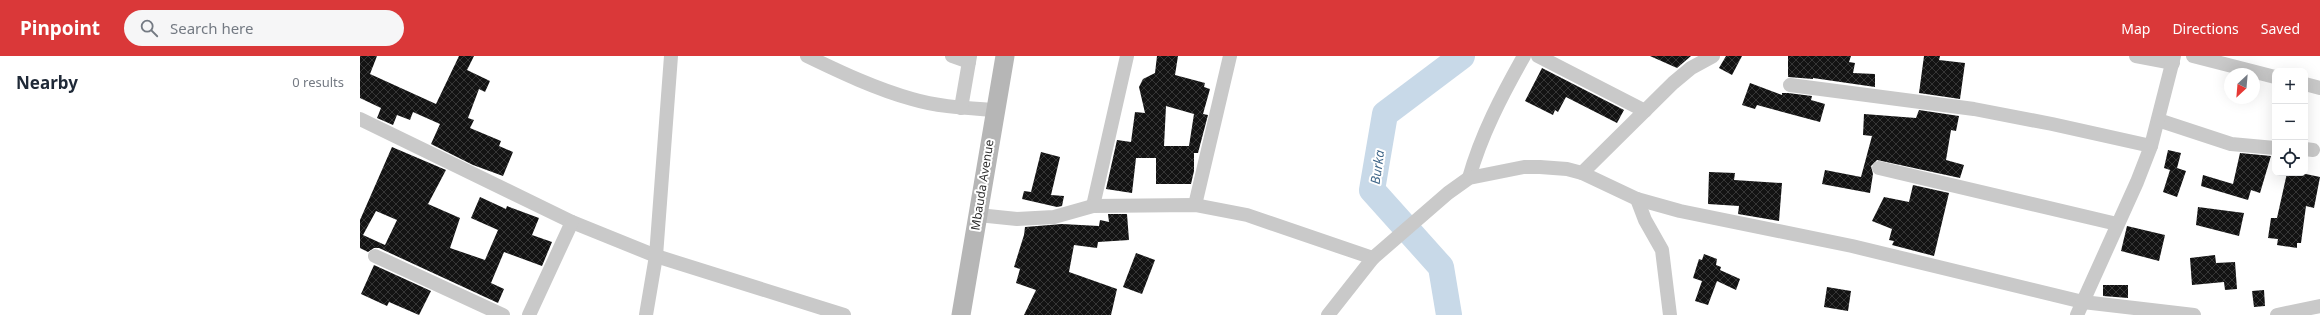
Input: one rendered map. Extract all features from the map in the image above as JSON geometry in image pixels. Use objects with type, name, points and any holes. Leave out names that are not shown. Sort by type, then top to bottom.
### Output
[{"type":"street","points":[[646,315],[656,256],[670,56]]},
{"type":"street","points":[[806,56],[913,100],[961,108],[994,110]]},
{"type":"street","points":[[952,56],[970,59],[961,108]]},
{"type":"street","name":"Mbauda Avenue","points":[[961,315],[994,110],[1005,56]]},
{"type":"street","points":[[1093,206],[1126,56]]},
{"type":"street","points":[[1195,205],[1230,56]]},
{"type":"street","points":[[1470,178],[1476,153],[1524,56]]},
{"type":"street","points":[[1538,56],[1645,111]]},
{"type":"street","points":[[1582,173],[1673,83],[1691,68],[1713,56]]},
{"type":"street","points":[[2077,315],[2151,146],[2174,59],[2136,56]]},
{"type":"street","points":[[2193,56],[2272,76]]},
{"type":"street","points":[[1790,85],[1981,110],[2151,146]]},
{"type":"street","points":[[2308,85],[2320,88]]},
{"type":"street","points":[[360,119],[572,222],[656,256],[844,315]]},
{"type":"street","points":[[2158,120],[2225,143],[2272,148]]},
{"type":"street","points":[[1328,315],[1373,258],[1448,193],[1470,178],[1524,168],[1554,168],[1582,173],[1637,199],[1680,211],[1852,246],[2083,302],[2194,315]]},
{"type":"street","points":[[1879,168],[2117,224]]},
{"type":"street","points":[[1637,199],[1645,220],[1662,250],[1670,315]]},
{"type":"street","points":[[978,215],[1017,219],[1054,217],[1093,206],[1195,205],[1247,215],[1373,258]]},
{"type":"street","points":[[528,315],[572,222]]},
{"type":"street","points":[[375,256],[503,315]]},
{"type":"street","points":[[2277,315],[2300,313],[2320,306]]},
{"type":"building","points":[[360,56],[377,56],[370,74],[436,104],[459,56],[474,56],[467,70],[490,81],[485,92],[479,89],[468,118],[474,120],[470,128],[501,141],[499,146],[513,152],[503,176],[473,165],[431,144],[440,124],[413,112],[410,120],[397,115],[393,125],[377,118],[381,108],[360,98]]},
{"type":"building","points":[[1157,56],[1178,56],[1175,75],[1205,83],[1204,87],[1210,89],[1203,114],[1208,115],[1198,153],[1194,153],[1194,171],[1191,184],[1156,184],[1156,158],[1136,158],[1132,193],[1106,189],[1117,140],[1131,142],[1135,112],[1145,113],[1139,87],[1143,79],[1155,73]],"holes":[[[1166,106],[1194,114],[1189,146],[1164,146]]]},
{"type":"building","points":[[1650,56],[1691,56],[1677,68]]},
{"type":"building","points":[[1726,56],[1742,56],[1732,75],[1719,68]]},
{"type":"building","points":[[1788,56],[1851,56],[1849,62],[1855,63],[1853,73],[1875,74],[1875,87],[1813,78],[1788,77]]},
{"type":"building","points":[[1924,56],[1940,56],[1939,60],[1965,63],[1960,99],[1919,93]]},
{"type":"building","points":[[1542,68],[1624,110],[1617,123],[1566,97],[1558,112],[1555,110],[1553,115],[1525,101]]},
{"type":"building","points":[[1750,83],[1782,95],[1782,93],[1788,93],[1812,96],[1811,100],[1825,104],[1820,122],[1757,105],[1755,109],[1742,105]]},
{"type":"building","points":[[1919,110],[1959,116],[1956,131],[1951,130],[1946,160],[1964,165],[1960,178],[1877,160],[1871,166],[1873,174],[1870,193],[1822,184],[1825,170],[1861,177],[1872,136],[1863,135],[1864,114],[1916,118]]},
{"type":"building","points":[[392,147],[446,170],[428,204],[460,218],[450,248],[485,260],[498,230],[471,218],[480,197],[506,209],[507,206],[539,218],[532,235],[552,242],[542,266],[504,252],[491,283],[504,289],[498,303],[379,248],[374,248],[368,252],[360,248],[360,220]],"holes":[[[376,211],[397,220],[385,245],[363,235]]]},
{"type":"building","points":[[2168,150],[2181,153],[2177,168],[2186,171],[2177,197],[2163,192],[2170,170],[2164,168]]},
{"type":"building","points":[[1041,152],[1060,157],[1051,195],[1064,196],[1062,206],[1057,207],[1022,199],[1024,191],[1031,192]]},
{"type":"building","points":[[2240,153],[2271,156],[2260,193],[2251,190],[2248,200],[2201,186],[2203,175],[2233,184]]},
{"type":"building","points":[[1709,172],[1735,173],[1734,180],[1782,183],[1779,221],[1738,214],[1739,206],[1708,204]]},
{"type":"building","points":[[2308,174],[2320,177],[2314,208],[2306,206],[2301,243],[2297,243],[2297,248],[2277,245],[2278,239],[2268,238],[2271,218],[2277,218],[2286,176],[2308,176]]},
{"type":"building","points":[[1913,185],[1949,193],[1934,256],[1892,245],[1894,241],[1889,240],[1892,229],[1872,221],[1884,197],[1909,202]]},
{"type":"building","points":[[2198,207],[2244,213],[2239,236],[2196,225]]},
{"type":"building","points":[[1108,214],[1127,214],[1129,240],[1098,242],[1097,248],[1074,245],[1069,272],[1117,289],[1111,315],[1024,315],[1036,290],[1016,283],[1020,269],[1014,267],[1025,227],[1062,224],[1099,226],[1100,220],[1109,222]]},
{"type":"building","points":[[2127,226],[2165,235],[2159,261],[2121,251]]},
{"type":"building","points":[[1136,253],[1155,260],[1142,294],[1123,287]]},
{"type":"building","points":[[1704,254],[1717,259],[1716,265],[1721,267],[1720,270],[1740,279],[1736,290],[1717,281],[1708,305],[1695,301],[1702,281],[1693,278],[1699,259],[1702,260]]},
{"type":"building","points":[[2215,255],[2216,263],[2235,262],[2237,289],[2225,290],[2224,282],[2192,285],[2190,258]]},
{"type":"building","points":[[374,265],[431,291],[419,315],[389,302],[387,306],[361,294]]},
{"type":"building","points":[[2103,285],[2128,285],[2128,298],[2103,296]]},
{"type":"building","points":[[1827,287],[1851,291],[1848,311],[1824,307]]},
{"type":"building","points":[[2264,290],[2265,306],[2254,307],[2252,291]]},
{"type":"waterway","name":"Burka","points":[[1449,315],[1441,267],[1372,190],[1385,114],[1462,56]]}]
